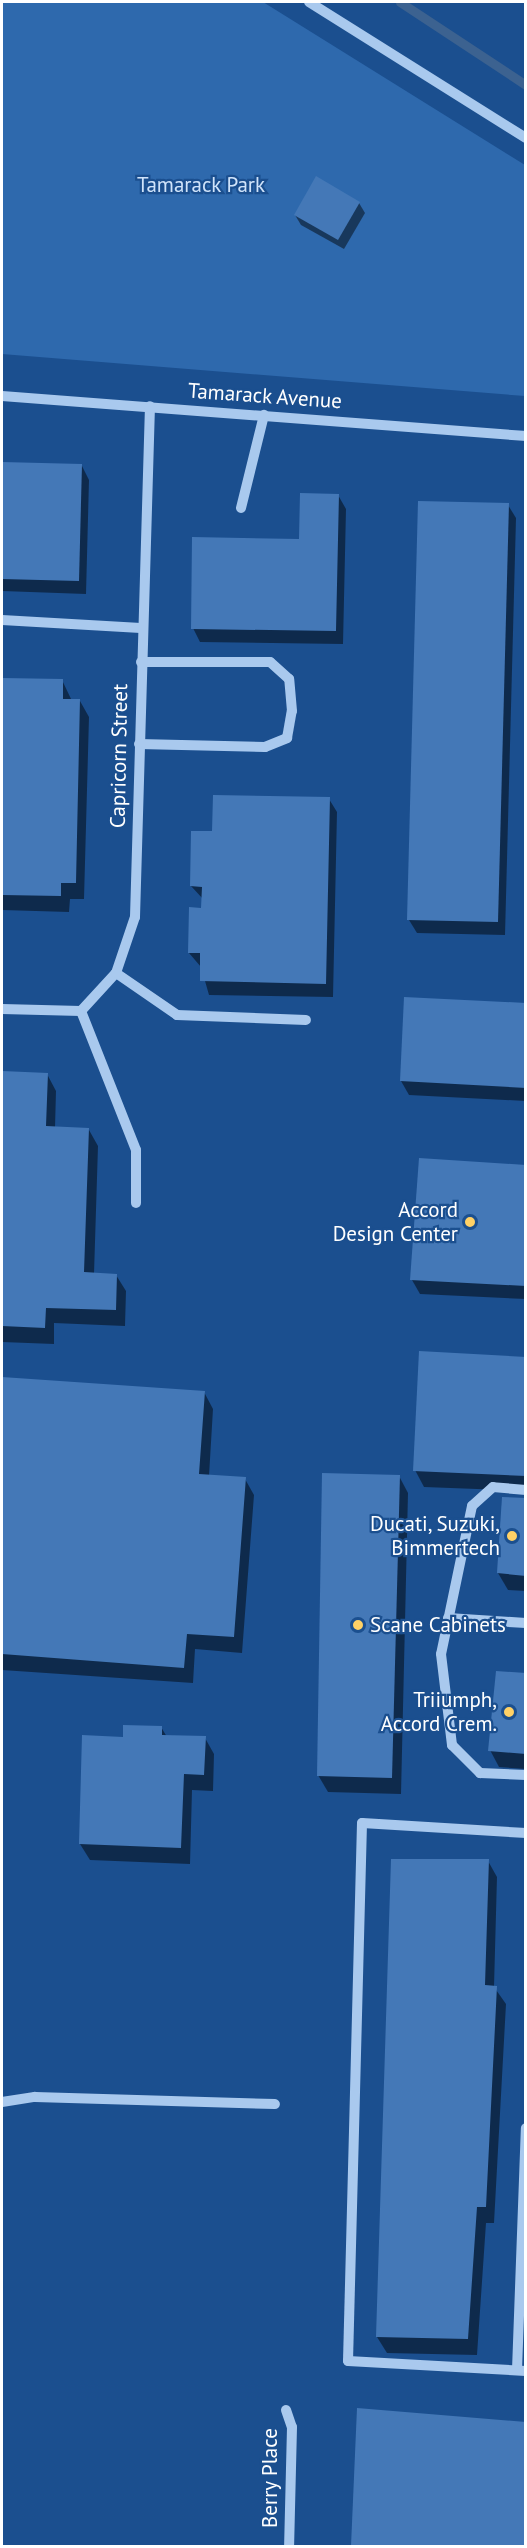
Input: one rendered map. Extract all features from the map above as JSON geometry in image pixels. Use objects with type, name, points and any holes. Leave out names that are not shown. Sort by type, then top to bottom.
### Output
[{"type":"street","points":[[309,2],[525,138]]},
{"type":"street","name":"Tamarack Avenue","points":[[2,396],[525,436]]},
{"type":"street","name":"Capricorn Street","points":[[81,1011],[116,973],[135,917],[141,628],[150,406]]},
{"type":"street","points":[[241,508],[264,415]]},
{"type":"street","points":[[2,620],[141,628]]},
{"type":"street","points":[[139,744],[265,747],[287,738],[292,711],[289,679],[270,662],[141,662]]},
{"type":"street","points":[[116,973],[177,1015],[306,1020]]},
{"type":"street","points":[[2,1009],[81,1011],[136,1150],[136,1203]]},
{"type":"street","points":[[525,1490],[493,1487],[472,1506],[441,1654],[442,1695],[452,1745],[480,1773],[525,1775]]},
{"type":"street","points":[[448,1618],[525,1623]]},
{"type":"street","points":[[525,1833],[362,1823],[348,2361],[521,2371],[525,2128]]},
{"type":"street","points":[[2,2102],[35,2097],[275,2104]]},
{"type":"street","name":"Berry Place","points":[[286,2410],[292,2427],[290,2547]]},
{"type":"green space","name":"Tamarack Park","points":[[2,2],[263,2],[525,165],[525,396],[2,354]]},
{"type":"building","points":[[316,176],[360,202],[338,240],[294,215]]},
{"type":"building","points":[[2,462],[82,464],[79,581],[2,579]]},
{"type":"building","points":[[300,493],[339,494],[336,631],[191,629],[192,537],[299,539]]},
{"type":"building","points":[[418,501],[509,503],[498,922],[407,920]]},
{"type":"building","points":[[2,678],[63,679],[63,699],[80,699],[76,883],[61,883],[61,896],[2,895]]},
{"type":"building","points":[[213,795],[330,797],[326,984],[200,981],[200,953],[188,953],[189,907],[201,908],[202,887],[190,886],[191,831],[212,831]]},
{"type":"building","points":[[404,997],[526,1003],[526,1088],[400,1081]]},
{"type":"building","points":[[2,1071],[48,1073],[46,1126],[89,1128],[84,1272],[117,1274],[116,1310],[46,1308],[45,1328],[2,1326]]},
{"type":"building","name":"Accord Design Center","points":[[419,1158],[526,1165],[526,1286],[410,1280]]},
{"type":"building","points":[[419,1351],[526,1357],[526,1476],[413,1471]]},
{"type":"building","points":[[2,1377],[205,1391],[199,1474],[246,1477],[234,1637],[187,1634],[184,1668],[2,1654]]},
{"type":"building","name":"Scane Cabinets","points":[[322,1473],[400,1475],[392,1778],[317,1776]]},
{"type":"building","name":"Ducati, Suzuki, Bimmertech","points":[[502,1497],[526,1498],[526,1576],[497,1573]]},
{"type":"building","name":"Triiumph, Accord Crem.","points":[[496,1671],[526,1673],[526,1754],[488,1751]]},
{"type":"building","points":[[123,1725],[162,1726],[162,1735],[206,1736],[204,1775],[184,1774],[181,1848],[79,1844],[82,1735],[123,1737]]},
{"type":"building","points":[[391,1859],[489,1859],[485,1985],[497,1986],[486,2207],[477,2207],[468,2339],[376,2337]]},
{"type":"building","points":[[357,2408],[526,2422],[526,2546],[351,2546]]},
{"type":"waterway","points":[[400,2],[526,85]]},
{"type":"place","name":"Accord Design Center","points":[[470,1222]]},
{"type":"place","name":"Ducati, Suzuki, Bimmertech","points":[[512,1536]]},
{"type":"place","name":"Scane Cabinets","points":[[358,1625]]},
{"type":"place","name":"Triiumph, Accord Crem.","points":[[509,1712]]}]
